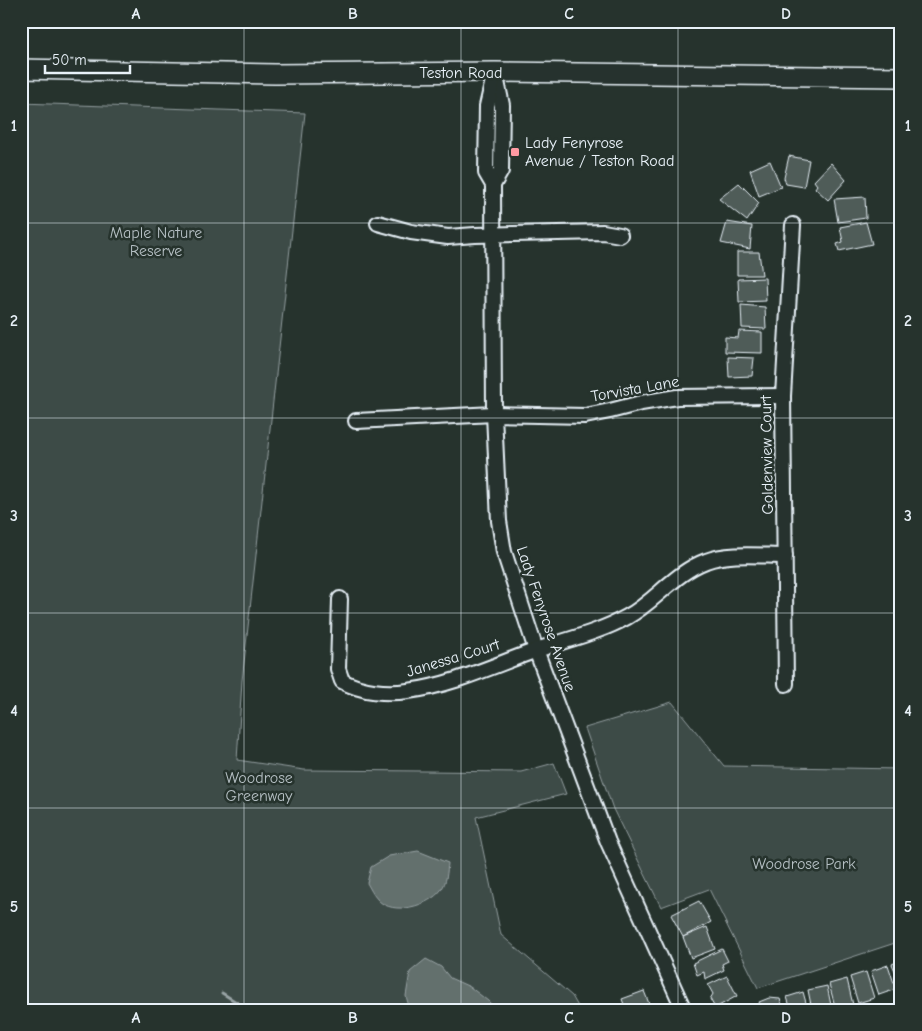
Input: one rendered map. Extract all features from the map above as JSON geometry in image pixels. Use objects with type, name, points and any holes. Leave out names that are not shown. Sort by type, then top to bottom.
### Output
[{"type":"main road","name":"Teston Road","points":[[21,69],[275,74],[495,72],[901,77]]},
{"type":"street","name":"Lady Fenyrose Avenue","points":[[495,72],[502,105],[501,171],[493,185],[494,414],[499,521],[504,552],[536,650],[608,842],[684,1010]]},
{"type":"street","points":[[378,223],[431,236],[448,237],[494,234],[603,232],[620,235]]},
{"type":"street","name":"Goldenview Court","points":[[786,684],[783,396],[792,225]]},
{"type":"street","name":"Torvista Lane","points":[[356,421],[494,414],[585,416],[641,402],[677,397],[783,396]]},
{"type":"street","name":"Janessa Court","points":[[340,599],[338,669],[342,681],[355,688],[408,691],[473,673],[597,630],[627,617],[652,599],[671,581],[692,567],[709,560],[737,556],[785,556]]},
{"type":"green space","name":"Maple Nature Reserve","points":[[21,103],[305,113],[242,681],[237,760],[304,770],[521,772],[554,763],[566,794],[476,817],[501,935],[572,996],[580,1010],[21,1010]]},
{"type":"green space","name":"Woodrose Park","points":[[672,702],[724,766],[901,769],[901,941],[758,988],[709,889],[661,907],[613,809],[585,728]]},
{"type":"shaded area","points":[[418,851],[448,863],[443,887],[428,901],[411,907],[401,908],[385,905],[376,898],[367,883],[371,867],[389,856]]},
{"type":"shaded area","points":[[426,959],[441,967],[450,978],[470,987],[497,1010],[410,1010],[406,996],[410,972]]},
{"type":"building","points":[[789,156],[809,160],[804,187],[786,184],[784,178]]},
{"type":"building","points":[[770,161],[781,187],[759,196],[750,170]]},
{"type":"building","points":[[831,163],[846,180],[828,200],[815,188],[817,185],[814,181]]},
{"type":"building","points":[[739,183],[759,203],[747,221],[719,199]]},
{"type":"building","points":[[865,197],[866,218],[838,222],[834,199]]},
{"type":"building","points":[[727,222],[752,226],[750,249],[721,243]]},
{"type":"building","points":[[866,222],[872,244],[839,251],[837,244],[843,242],[840,227]]},
{"type":"building","points":[[737,252],[759,252],[762,275],[737,275]]},
{"type":"building","points":[[765,278],[766,301],[739,302],[738,279]]},
{"type":"building","points":[[741,305],[765,307],[766,329],[742,328]]},
{"type":"building","points":[[739,331],[762,332],[762,353],[725,352],[725,337],[738,338]]},
{"type":"building","points":[[728,357],[754,358],[752,376],[729,377]]},
{"type":"building","points":[[901,393],[901,414],[899,414],[898,394]]},
{"type":"building","points":[[901,488],[901,507],[899,507],[896,489]]},
{"type":"building","points":[[699,901],[711,922],[683,937],[671,915]]},
{"type":"building","points":[[707,927],[715,949],[691,958],[683,937]]},
{"type":"building","points":[[722,949],[728,961],[722,964],[724,970],[705,979],[704,972],[697,975],[693,963]]},
{"type":"building","points":[[901,960],[901,985],[892,964]]},
{"type":"building","points":[[888,965],[896,989],[879,995],[871,971]]},
{"type":"building","points":[[866,972],[874,998],[858,1003],[850,977]]},
{"type":"building","points":[[727,976],[737,996],[715,1008],[710,999],[713,994],[708,985]]},
{"type":"building","points":[[847,979],[853,1005],[836,1010],[829,984]]},
{"type":"building","points":[[827,986],[832,1010],[812,1010],[808,990]]},
{"type":"building","points":[[644,991],[650,1006],[641,1010],[626,1010],[622,999]]},
{"type":"building","points":[[803,992],[808,1010],[791,1010],[787,997]]},
{"type":"building","points":[[769,998],[780,999],[784,1010],[762,1010],[759,1002]]},
{"type":"waterway","points":[[222,993],[249,1010]]},
{"type":"place","name":"Lady Fenyrose Avenue / Teston Road","points":[[515,152]]},
{"type":"park label","name":"Woodrose Greenway","points":[[259,787]]}]
